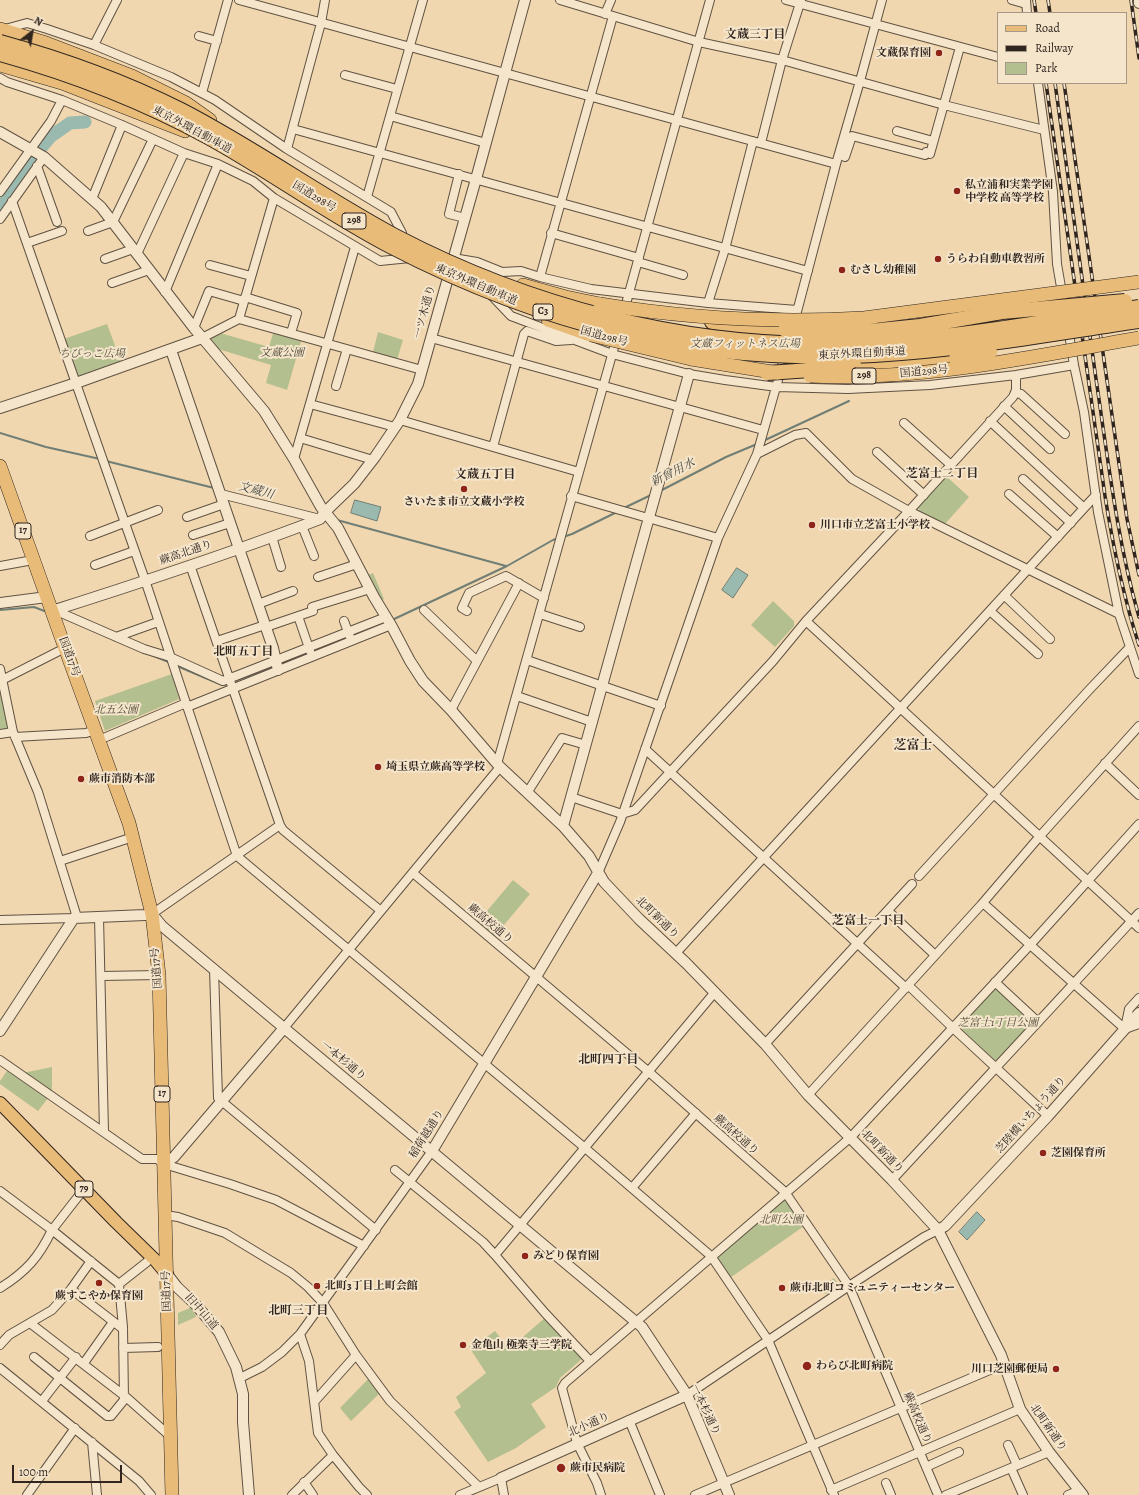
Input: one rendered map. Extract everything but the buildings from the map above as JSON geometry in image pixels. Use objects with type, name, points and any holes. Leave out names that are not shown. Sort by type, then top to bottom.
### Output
[{"type":"highway","points":[[1,34],[46,43],[132,76],[186,103],[227,138]]},
{"type":"highway","name":"東京外環自動車道","points":[[1,34],[55,58],[148,94],[182,111],[261,155],[365,219],[429,253],[526,293],[627,322],[684,332],[739,339],[833,344],[948,336],[1139,307]]},
{"type":"highway","name":"東京外環自動車道","points":[[0,54],[86,82],[138,102],[164,114],[210,138],[388,245],[472,285],[522,305],[624,335],[681,346],[736,353],[790,356],[834,356],[909,352],[995,343],[1139,321]]},
{"type":"highway","points":[[0,65],[62,83],[161,122],[227,138]]},
{"type":"highway","name":"国道298号","points":[[126,89],[196,115],[227,138],[415,258],[448,276],[524,311],[591,335],[691,359],[768,373],[812,376],[907,374],[962,368],[1036,357],[1139,338]]},
{"type":"highway","name":"国道298号","points":[[227,138],[402,233],[453,258],[494,275],[530,287],[600,304],[674,315],[774,321],[818,321],[864,318],[1139,282]]},
{"type":"highway","points":[[674,315],[737,326],[785,330],[835,331],[907,327],[1002,312],[1139,300]]},
{"type":"highway","points":[[768,373],[855,368],[956,359],[1113,325]]},
{"type":"highway","name":"国道17号","points":[[0,466],[129,823],[152,914],[159,976],[172,1495]]},
{"type":"main road","name":"旧中山道","points":[[0,1103],[152,1256],[167,1274]]},
{"type":"street","points":[[94,45],[118,0]]},
{"type":"street","points":[[202,93],[228,0]]},
{"type":"street","points":[[239,0],[836,164]]},
{"type":"street","points":[[287,149],[321,23],[325,0]]},
{"type":"street","points":[[367,197],[423,0]]},
{"type":"street","name":"一ツ木通り","points":[[325,517],[373,460],[398,424],[418,384],[486,144],[524,0]]},
{"type":"street","points":[[560,0],[699,42],[782,60],[944,105],[1044,130]]},
{"type":"street","points":[[540,277],[559,203],[591,96],[611,0]]},
{"type":"street","points":[[164,1164],[174,1157],[284,1028],[413,873],[499,766],[559,543],[678,120],[710,0]]},
{"type":"street","points":[[786,0],[800,2],[875,25],[997,57]]},
{"type":"street","points":[[598,873],[616,832],[718,538],[758,451],[762,433],[777,387],[836,164],[882,0]]},
{"type":"street","points":[[1012,0],[1026,2],[1027,12]]},
{"type":"street","points":[[708,303],[800,2]]},
{"type":"street","points":[[1,34],[27,23],[94,45],[164,74],[215,100],[287,149],[391,212],[402,233]]},
{"type":"street","points":[[199,36],[217,41]]},
{"type":"street","points":[[845,157],[852,136],[925,155],[926,152],[930,154],[960,47]]},
{"type":"street","points":[[345,75],[397,89]]},
{"type":"street","points":[[0,78],[7,82],[62,100],[122,124],[184,152],[218,164],[253,181],[274,198],[380,261],[415,258]]},
{"type":"street","points":[[1038,84],[1053,192],[1057,264],[1074,365],[1084,412],[1096,495],[1119,614],[1139,674]]},
{"type":"street","points":[[0,192],[51,121],[62,100]]},
{"type":"street","points":[[390,116],[486,144]]},
{"type":"street","points":[[92,199],[122,124]]},
{"type":"street","points":[[293,129],[808,271]]},
{"type":"street","points":[[897,131],[934,141]]},
{"type":"street","name":"北町新通り","points":[[0,132],[44,157],[101,207],[194,328],[264,411],[294,459],[325,517],[357,564],[410,661],[423,681],[451,710],[499,766],[563,826],[589,856],[604,882],[630,910],[715,992],[765,1044],[808,1095],[851,1137],[938,1230],[997,1347],[1020,1409],[1049,1452],[1082,1493]]},
{"type":"street","points":[[88,230],[113,222],[153,139]]},
{"type":"street","points":[[105,259],[135,252],[184,152]]},
{"type":"street","points":[[0,219],[44,157]]},
{"type":"street","points":[[166,292],[218,164]]},
{"type":"street","points":[[37,166],[57,222]]},
{"type":"street","points":[[459,174],[449,214],[465,218]]},
{"type":"street","points":[[239,319],[274,198]]},
{"type":"street","points":[[12,201],[145,580],[237,856],[585,1148],[711,1256],[768,1340],[832,1492],[1020,1409]]},
{"type":"street","points":[[27,243],[62,231]]},
{"type":"street","points":[[551,234],[684,275]]},
{"type":"street","points":[[294,459],[355,247]]},
{"type":"street","points":[[453,258],[477,262],[502,272],[521,271],[591,289],[708,303],[797,310]]},
{"type":"street","points":[[210,265],[251,276]]},
{"type":"street","points":[[112,283],[149,270]]},
{"type":"street","points":[[194,328],[210,291],[297,313],[291,333]]},
{"type":"street","points":[[492,296],[511,316],[612,354],[689,374],[777,387],[848,389],[930,385],[1016,375],[1074,365]]},
{"type":"street","points":[[0,408],[171,350],[202,338],[239,319],[422,370]]},
{"type":"street","points":[[493,447],[524,334],[527,331],[556,341],[572,340]]},
{"type":"street","points":[[431,338],[680,407],[762,433]]},
{"type":"street","points":[[336,386],[347,349]]},
{"type":"street","points":[[171,350],[266,626],[277,665]]},
{"type":"street","points":[[563,826],[689,374]]},
{"type":"street","points":[[571,797],[622,814],[635,810],[773,661],[806,621],[1013,397],[1016,390],[1016,375]]},
{"type":"street","points":[[1015,393],[1021,394],[1064,434]]},
{"type":"street","points":[[310,404],[493,447],[579,472]]},
{"type":"street","points":[[1004,406],[1050,449]]},
{"type":"street","points":[[990,421],[1084,508]]},
{"type":"street","points":[[904,424],[951,465]]},
{"type":"street","points":[[758,451],[795,435],[806,433],[852,479],[909,511],[1119,614]]},
{"type":"street","points":[[300,438],[373,460]]},
{"type":"street","points":[[877,452],[924,495]]},
{"type":"street","points":[[1023,479],[1071,522]]},
{"type":"street","points":[[187,516],[221,494],[325,517]]},
{"type":"street","points":[[1009,494],[1058,537]]},
{"type":"street","points":[[676,953],[1096,495]]},
{"type":"street","points":[[572,496],[718,538]]},
{"type":"street","points":[[90,536],[158,510]]},
{"type":"street","name":"蕨高北通り","points":[[0,603],[58,609],[239,549],[325,517]]},
{"type":"street","points":[[193,535],[230,522]]},
{"type":"street","points":[[302,526],[314,556]]},
{"type":"street","points":[[272,537],[281,567]]},
{"type":"street","points":[[95,565],[134,551]]},
{"type":"street","points":[[0,566],[33,560]]},
{"type":"street","points":[[318,577],[357,564]]},
{"type":"street","points":[[190,565],[280,825],[284,830],[381,911]]},
{"type":"street","points":[[467,612],[462,608],[469,593],[506,576],[544,598]]},
{"type":"street","points":[[451,710],[519,583]]},
{"type":"street","points":[[217,641],[298,616],[312,609],[370,589]]},
{"type":"street","points":[[258,604],[293,591]]},
{"type":"street","points":[[1004,595],[1050,639]]},
{"type":"street","points":[[51,608],[144,649],[171,658],[223,681],[231,683]]},
{"type":"street","points":[[424,610],[477,661]]},
{"type":"street","points":[[990,611],[1038,654]]},
{"type":"street","points":[[540,614],[580,627]]},
{"type":"street","points":[[298,616],[310,652]]},
{"type":"street","points":[[344,621],[349,636]]},
{"type":"street","points":[[0,734],[86,733],[97,735],[187,705],[231,683],[389,621]]},
{"type":"street","points":[[806,621],[1139,928]]},
{"type":"street","points":[[116,637],[158,622]]},
{"type":"street","points":[[919,876],[1130,647]]},
{"type":"street","points":[[2,680],[65,648]]},
{"type":"street","points":[[527,660],[660,706]]},
{"type":"street","points":[[0,669],[14,734],[38,792],[60,861],[75,916],[0,1031]]},
{"type":"street","points":[[517,696],[592,722]]},
{"type":"street","points":[[808,1095],[983,903],[1040,836],[1139,726]]},
{"type":"street","points":[[527,793],[562,738],[586,745]]},
{"type":"street","points":[[645,749],[1048,1116]]},
{"type":"street","points":[[1105,763],[1139,794]]},
{"type":"street","points":[[601,1495],[597,1483],[577,1443],[562,1388],[564,1383],[851,1137],[1139,824]]},
{"type":"street","points":[[0,920],[75,916],[99,918],[152,914],[280,825]]},
{"type":"street","points":[[60,861],[133,837]]},
{"type":"street","name":"蕨高校通り","points":[[413,873],[696,1113],[785,1192],[849,1286],[938,1495]]},
{"type":"street","name":"稲荷越通り","points":[[240,1378],[262,1367],[282,1352],[300,1334],[376,1230],[432,1151],[598,873]]},
{"type":"street","points":[[765,1044],[912,884]]},
{"type":"street","points":[[983,903],[1125,1029]]},
{"type":"street","points":[[888,911],[935,955]]},
{"type":"street","points":[[892,1180],[1139,913]]},
{"type":"street","name":"一本杉通り","points":[[152,914],[162,926],[642,1327],[687,1395],[729,1495]]},
{"type":"street","points":[[99,918],[104,1132]]},
{"type":"street","points":[[214,969],[218,1098],[376,1230]]},
{"type":"street","points":[[100,976],[159,976]]},
{"type":"street","points":[[995,982],[1038,1022]]},
{"type":"street","points":[[495,1255],[715,992]]},
{"type":"street","points":[[1125,1029],[1129,1009],[1139,998]]},
{"type":"street","name":"芝陸橋いちょう通り","points":[[938,1230],[945,1226],[1048,1116],[1125,1029],[1138,1018]]},
{"type":"street","points":[[0,1060],[142,1159],[157,1160],[164,1164],[276,1200],[364,1246]]},
{"type":"street","points":[[632,1188],[696,1113]]},
{"type":"street","points":[[395,1170],[483,1242],[545,1313],[590,1361]]},
{"type":"street","points":[[0,1288],[24,1271],[35,1260],[52,1230],[84,1189]]},
{"type":"street","points":[[0,1191],[52,1230],[118,1284],[123,1329],[124,1400],[111,1416],[107,1416],[34,1357]]},
{"type":"street","points":[[165,1215],[178,1217],[225,1233],[291,1272],[323,1303],[356,1355],[390,1401],[479,1487]]},
{"type":"street","points":[[687,1395],[849,1286],[924,1237],[938,1230]]},
{"type":"street","points":[[118,1284],[147,1262],[152,1256]]},
{"type":"street","points":[[0,1345],[9,1335],[52,1310],[71,1289],[91,1261]]},
{"type":"street","name":"旧中山道","points":[[167,1274],[219,1332],[236,1367],[243,1394],[243,1422],[249,1495]]},
{"type":"street","points":[[71,1289],[123,1329]]},
{"type":"street","points":[[84,1363],[113,1322]]},
{"type":"street","points":[[30,1323],[124,1394],[171,1437]]},
{"type":"street","points":[[300,1334],[309,1361],[318,1433],[333,1455],[367,1495]]},
{"type":"street","points":[[123,1348],[158,1347]]},
{"type":"street","points":[[315,1402],[356,1355]]},
{"type":"street","points":[[42,1401],[76,1358]]},
{"type":"street","points":[[695,1495],[1004,1364]]},
{"type":"street","points":[[0,1368],[140,1481],[151,1495]]},
{"type":"street","name":"北小通り","points":[[501,1478],[687,1395]]},
{"type":"street","points":[[629,1420],[660,1495]]},
{"type":"street","points":[[27,1495],[75,1428]]},
{"type":"street","points":[[92,1442],[97,1495]]},
{"type":"street","points":[[1008,1445],[1023,1495]]},
{"type":"street","points":[[926,1467],[959,1452]]},
{"type":"street","points":[[946,1495],[1049,1452]]},
{"type":"street","points":[[292,1495],[333,1455]]},
{"type":"street","points":[[460,1495],[501,1478],[504,1495]]},
{"type":"street","points":[[304,1482],[313,1495]]},
{"type":"street","points":[[886,1483],[891,1495]]},
{"type":"street","points":[[1068,1495],[1082,1493]]},
{"type":"green space","name":"ちびっこ広場","points":[[107,324],[123,367],[76,383],[61,340]]},
{"type":"green space","name":"文蔵公園","points":[[274,330],[302,338],[287,390],[266,383],[271,365],[218,349],[209,340],[211,337],[220,333],[269,347]]},
{"type":"green space","points":[[378,332],[403,340],[396,363],[372,356]]},
{"type":"green space","points":[[946,476],[969,497],[945,524],[919,511],[918,506]]},
{"type":"green space","points":[[373,573],[384,599],[379,602],[366,576]]},
{"type":"green space","points":[[773,601],[794,621],[794,626],[775,647],[751,625]]},
{"type":"green space","name":"北五公園","points":[[172,674],[179,699],[105,731],[95,701]]},
{"type":"green space","points":[[0,690],[10,728],[0,730]]},
{"type":"green space","points":[[513,880],[530,894],[493,938],[476,924]]},
{"type":"green space","name":"芝富士1丁目公園","points":[[994,989],[1001,990],[1033,1019],[1033,1023],[1000,1060],[993,1060],[962,1031],[962,1025]]},
{"type":"green space","points":[[52,1067],[52,1093],[38,1111],[0,1084],[0,1081],[9,1068],[18,1074]]},
{"type":"green space","name":"北町公園","points":[[785,1192],[807,1224],[727,1280],[711,1256]]},
{"type":"green space","points":[[834,1278],[839,1285],[825,1294],[820,1287]]},
{"type":"green space","points":[[192,1307],[196,1317],[178,1325],[178,1313]]},
{"type":"green space","points":[[546,1317],[583,1358],[560,1378],[556,1387],[531,1404],[546,1427],[516,1448],[488,1462],[454,1412],[461,1407],[456,1397],[486,1373],[469,1347],[477,1339],[480,1342],[495,1331],[509,1349]]},
{"type":"green space","points":[[369,1378],[380,1393],[351,1421],[340,1408]]},
{"type":"water","points":[[355,500],[381,507],[377,521],[351,513]]},
{"type":"water","points":[[737,568],[748,575],[733,598],[722,590]]},
{"type":"water","points":[[977,1212],[985,1220],[967,1240],[959,1232]]},
{"type":"waterway","points":[[0,206],[50,137],[70,123],[85,122]]},
{"type":"waterway","name":"新曾用水","points":[[763,441],[849,401]]},
{"type":"waterway","name":"文蔵川","points":[[0,433],[46,447],[100,459]]},
{"type":"waterway","name":"新曾用水","points":[[660,491],[726,457],[757,444]]},
{"type":"waterway","name":"文蔵川","points":[[106,461],[214,488]]},
{"type":"waterway","name":"新曾用水","points":[[624,508],[651,495]]},
{"type":"waterway","name":"新曾用水","points":[[563,537],[617,512]]},
{"type":"waterway","name":"文蔵川","points":[[337,520],[506,566]]},
{"type":"waterway","points":[[392,620],[507,566],[559,538]]},
{"type":"waterway","points":[[0,610],[34,607],[47,612]]},
{"type":"waterway","points":[[351,636],[375,627]]},
{"type":"waterway","points":[[312,651],[347,638]]},
{"type":"waterway","points":[[280,663],[308,653]]},
{"type":"waterway","points":[[149,654],[171,663]]},
{"type":"waterway","points":[[177,666],[222,685],[226,684]]},
{"type":"waterway","points":[[232,682],[275,666]]},
{"type":"railway","points":[[1034,0],[1036,12]]},
{"type":"railway","points":[[1048,0],[1050,12]]},
{"type":"railway","points":[[1131,0],[1139,58]]},
{"type":"railway","points":[[1046,84],[1108,515],[1123,590],[1139,645]]},
{"type":"railway","points":[[1055,84],[1114,499],[1131,588],[1139,617]]},
{"type":"railway","points":[[1064,84],[1127,519],[1139,575]]},
{"type":"place","name":"文蔵保育園","points":[[939,53]]},
{"type":"place","name":"私立浦和実業学園 中学校 高等学校","points":[[957,191]]},
{"type":"place","name":"うらわ自動車教習所","points":[[938,259]]},
{"type":"place","name":"むさし幼稚園","points":[[842,270]]},
{"type":"place","name":"さいたま市立文蔵小学校","points":[[464,489]]},
{"type":"place","name":"川口市立芝富士小学校","points":[[812,525]]},
{"type":"place","name":"埼玉県立蕨高等学校","points":[[378,767]]},
{"type":"place","name":"蕨市消防本部","points":[[81,779]]},
{"type":"place","name":"芝園保育所","points":[[1043,1153]]},
{"type":"place","name":"みどり保育園","points":[[525,1256]]},
{"type":"place","name":"蕨すこやか保育園","points":[[99,1283]]},
{"type":"place","name":"北町3丁目上町会館","points":[[317,1286]]},
{"type":"place","name":"蕨市北町コミュニティーセンター","points":[[782,1288]]},
{"type":"place","name":"金亀山 極楽寺三学院","points":[[463,1345]]},
{"type":"place","name":"わらび北町病院","points":[[807,1366]]},
{"type":"place","name":"川口芝園郵便局","points":[[1056,1369]]},
{"type":"place","name":"蕨市民病院","points":[[561,1468]]},
{"type":"district","name":"文蔵三丁目","points":[[755,35]]},
{"type":"district","name":"芝富士二丁目","points":[[942,474]]},
{"type":"district","name":"文蔵五丁目","points":[[485,475]]},
{"type":"district","name":"北町五丁目","points":[[243,652]]},
{"type":"district","name":"芝富士","points":[[913,746]]},
{"type":"district","name":"芝富士一丁目","points":[[868,921]]},
{"type":"district","name":"北町四丁目","points":[[608,1060]]},
{"type":"district","name":"北町三丁目","points":[[298,1311]]},
{"type":"park label","name":"文蔵フィットネス広場","points":[[745,344]]}]
